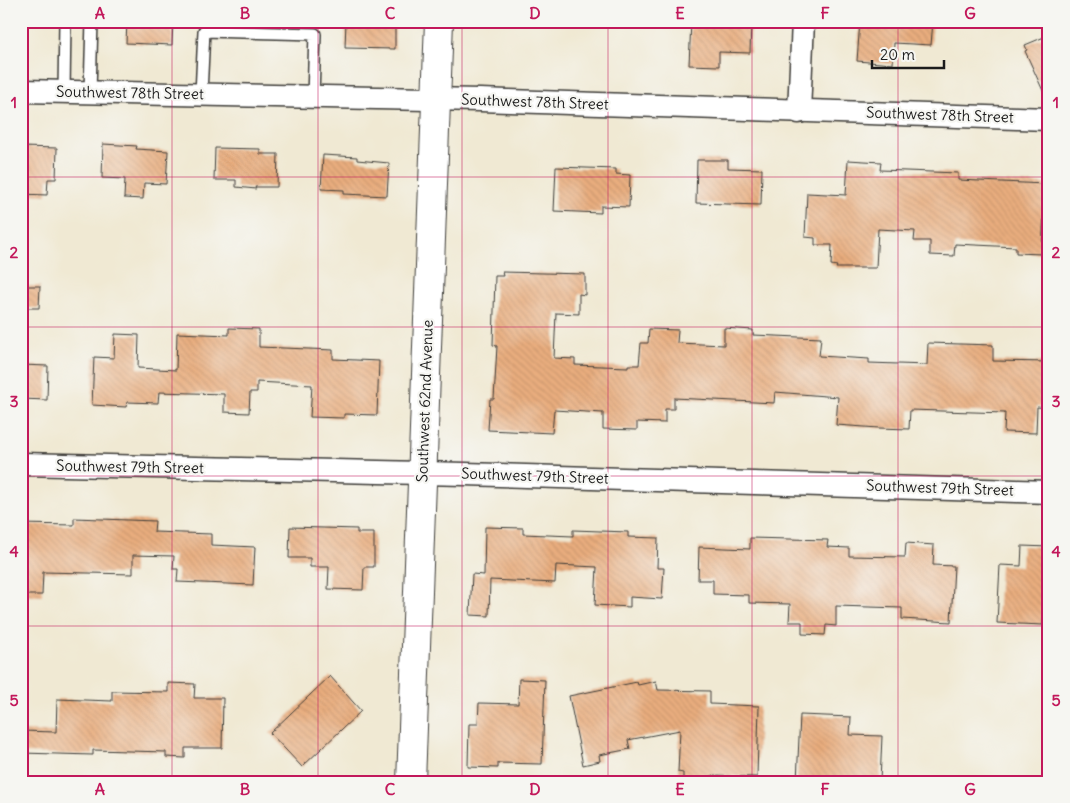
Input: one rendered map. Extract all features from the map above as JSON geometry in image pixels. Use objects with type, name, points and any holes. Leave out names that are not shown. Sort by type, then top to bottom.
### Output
[{"type":"street","name":"Southwest 62nd Avenue","points":[[411,782],[439,21]]},
{"type":"street","points":[[799,112],[803,21]]},
{"type":"street","name":"Southwest 78th Street","points":[[21,91],[436,99],[799,112],[1049,118]]},
{"type":"street","name":"Southwest 79th Street","points":[[21,464],[1049,492]]},
{"type":"lane","points":[[64,92],[66,21]]},
{"type":"lane","points":[[90,92],[92,21]]},
{"type":"lane","points":[[201,94],[204,31],[315,34],[313,97]]},
{"type":"building","points":[[127,21],[173,21],[172,45],[126,43]]},
{"type":"building","points":[[346,21],[385,21],[385,24],[395,24],[395,49],[345,48]]},
{"type":"building","points":[[691,21],[751,21],[750,53],[719,52],[719,66],[689,65]]},
{"type":"building","points":[[860,21],[933,21],[931,45],[894,43],[893,64],[857,61]]},
{"type":"building","points":[[1049,35],[1049,104],[1025,51],[1027,50],[1025,45]]},
{"type":"building","points":[[103,144],[137,146],[136,149],[168,151],[166,184],[144,183],[143,199],[124,198],[125,179],[102,178]]},
{"type":"building","points":[[21,147],[57,148],[56,179],[48,179],[47,195],[21,194]]},
{"type":"building","points":[[215,148],[260,149],[260,154],[278,154],[277,187],[255,187],[256,189],[236,187],[236,180],[214,180]]},
{"type":"building","points":[[323,155],[357,157],[357,160],[389,163],[387,196],[344,194],[344,190],[321,189]]},
{"type":"building","points":[[697,160],[728,160],[728,168],[762,169],[761,205],[696,203]]},
{"type":"building","points":[[848,160],[881,162],[880,170],[958,173],[958,180],[1045,184],[1042,254],[1016,253],[1016,247],[955,244],[954,256],[930,255],[930,241],[914,241],[915,231],[878,229],[876,268],[836,268],[837,266],[831,265],[832,245],[815,245],[815,238],[805,237],[807,193],[846,195]]},
{"type":"building","points":[[556,167],[616,169],[616,174],[630,175],[629,207],[601,206],[601,213],[554,211]]},
{"type":"building","points":[[502,272],[585,274],[585,295],[579,294],[579,314],[556,313],[554,358],[575,359],[575,365],[628,367],[628,365],[639,365],[641,343],[648,343],[649,329],[678,330],[677,343],[724,345],[724,328],[753,330],[753,335],[821,338],[819,356],[869,359],[869,363],[927,365],[928,343],[993,345],[993,361],[1049,362],[1049,408],[1037,407],[1036,433],[1004,432],[1005,413],[910,410],[909,429],[879,428],[836,425],[838,397],[775,392],[774,403],[674,398],[674,409],[665,409],[665,423],[637,422],[637,430],[603,429],[603,413],[554,410],[552,433],[488,430],[490,399],[494,399],[497,346],[493,345],[495,276],[503,276]]},
{"type":"building","points":[[21,286],[40,286],[39,308],[21,308]]},
{"type":"building","points":[[229,328],[259,329],[259,347],[333,350],[333,359],[379,361],[377,415],[344,414],[344,418],[310,417],[312,385],[257,382],[257,392],[250,392],[249,413],[224,412],[224,394],[159,392],[158,403],[127,402],[126,407],[92,405],[94,357],[114,358],[115,334],[139,335],[138,368],[176,370],[177,333],[229,335]]},
{"type":"building","points":[[21,365],[48,366],[47,400],[21,399]]},
{"type":"building","points":[[74,518],[155,521],[154,532],[211,534],[211,545],[255,547],[253,585],[177,582],[178,569],[173,569],[174,556],[133,555],[133,574],[43,572],[42,595],[21,595],[21,524],[74,525]]},
{"type":"building","points":[[290,527],[357,529],[357,533],[374,533],[374,567],[364,567],[363,590],[328,589],[329,567],[310,567],[310,558],[289,558]]},
{"type":"building","points":[[485,527],[523,528],[523,534],[573,536],[573,530],[628,532],[628,537],[658,538],[657,568],[664,568],[662,599],[630,597],[630,607],[595,605],[597,567],[556,565],[555,583],[490,580],[489,616],[470,615],[472,574],[484,575]]},
{"type":"building","points":[[750,538],[828,540],[827,547],[849,548],[849,556],[905,557],[906,543],[934,545],[933,565],[954,566],[951,622],[902,619],[902,608],[836,606],[836,626],[826,625],[825,635],[802,634],[802,622],[789,622],[790,604],[749,603],[749,595],[713,594],[713,580],[698,580],[699,547],[750,549]]},
{"type":"building","points":[[1022,546],[1049,547],[1049,576],[1045,575],[1043,625],[997,623],[1000,565],[1021,566]]},
{"type":"building","points":[[330,676],[361,711],[302,767],[270,733]]},
{"type":"building","points":[[519,679],[545,680],[542,764],[498,763],[498,768],[468,767],[469,724],[478,724],[479,703],[518,704]]},
{"type":"building","points":[[656,681],[658,690],[710,691],[710,704],[759,706],[757,777],[711,776],[711,782],[683,782],[683,773],[678,772],[680,730],[628,740],[630,749],[599,755],[600,761],[583,765],[569,696],[637,682],[638,685]]},
{"type":"building","points":[[168,683],[195,684],[194,698],[223,698],[222,748],[185,748],[185,758],[166,757],[166,752],[93,750],[93,755],[21,753],[21,731],[56,732],[57,699],[112,701],[112,691],[168,692]]},
{"type":"building","points":[[800,715],[851,717],[850,735],[882,736],[880,782],[797,782]]}]
